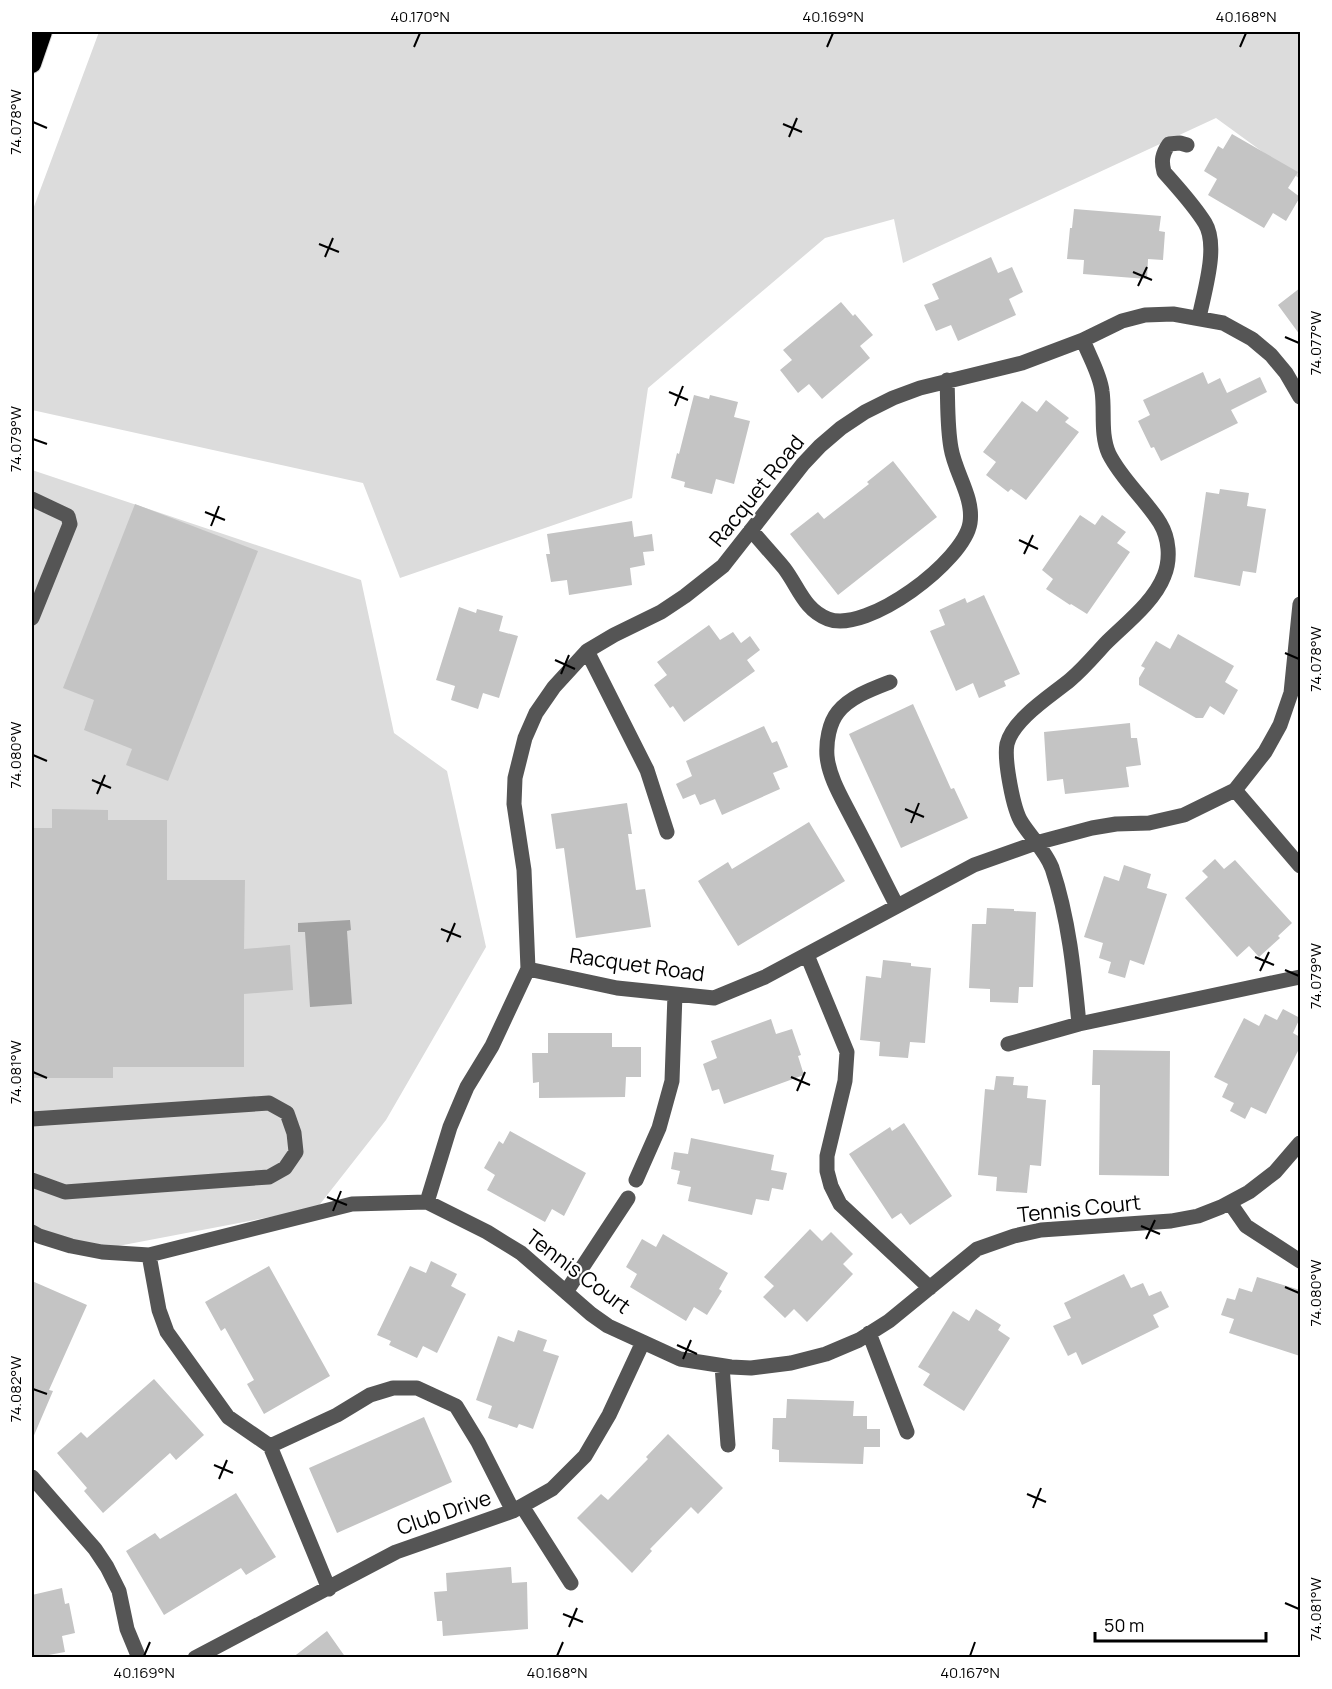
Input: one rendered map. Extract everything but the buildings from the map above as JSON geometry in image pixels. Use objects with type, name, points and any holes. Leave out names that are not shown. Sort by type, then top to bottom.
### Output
[{"type":"highway","points":[[32,64],[43,32]]},
{"type":"street","points":[[1187,145],[1169,144],[1164,150],[1161,162],[1164,172],[1206,224],[1210,238],[1211,250],[1199,318]]},
{"type":"street","name":"Racquet Road","points":[[427,1202],[450,1127],[467,1087],[492,1046],[528,969],[524,870],[514,804],[515,778],[525,738],[537,713],[554,687],[587,651],[661,612],[723,566],[803,464],[841,428],[865,412],[894,398],[946,380],[1022,363],[1083,340],[1122,321],[1145,315],[1173,314],[1223,323],[1252,339],[1286,373],[1300,397]]},
{"type":"street","points":[[1079,1024],[1073,959],[1061,899],[1051,865],[1020,820],[1014,805],[1008,772],[1007,743],[1018,726],[1039,703],[1071,680],[1157,590],[1168,561],[1167,541],[1160,523],[1130,486],[1108,452],[1103,425],[1102,389],[1083,340]]},
{"type":"street","points":[[751,530],[785,570],[806,603],[828,619],[842,622],[869,615],[894,603],[920,585],[954,552],[968,532],[971,520],[970,504],[951,449],[946,380]]},
{"type":"street","points":[[32,500],[68,516],[70,524],[32,618]]},
{"type":"street","name":"Racquet Road","points":[[528,969],[617,988],[714,998],[765,977],[807,956],[974,865],[1036,843],[1092,828],[1116,824],[1149,823],[1184,815],[1235,790],[1264,752],[1280,725],[1291,693],[1300,604]]},
{"type":"street","points":[[587,651],[647,770],[667,831]]},
{"type":"street","points":[[890,682],[871,689],[849,702],[838,712],[832,722],[827,742],[827,757],[834,780],[897,906]]},
{"type":"street","points":[[1235,790],[1300,866]]},
{"type":"street","points":[[807,956],[847,1052],[845,1081],[827,1155],[827,1171],[831,1186],[840,1204],[930,1288]]},
{"type":"street","points":[[1008,1044],[1079,1024],[1300,977]]},
{"type":"street","points":[[636,1180],[659,1128],[672,1081],[675,994]]},
{"type":"street","points":[[32,1119],[269,1103],[287,1113],[294,1133],[296,1152],[285,1168],[269,1177],[65,1192],[32,1180]]},
{"type":"street","name":"Tennis Court","points":[[32,1232],[71,1246],[102,1252],[149,1255],[352,1204],[427,1202],[496,1237],[520,1253],[608,1326],[680,1359],[751,1368],[791,1363],[826,1354],[869,1333],[890,1321],[976,1249],[1014,1236],[1041,1230],[1171,1221],[1198,1216],[1230,1203],[1275,1172],[1300,1143]]},
{"type":"street","points":[[566,1292],[628,1197]]},
{"type":"street","points":[[1230,1203],[1246,1226],[1300,1261]]},
{"type":"street","points":[[149,1255],[159,1310],[167,1332],[228,1417],[270,1446],[328,1589]]},
{"type":"street","points":[[869,1333],[908,1432]]},
{"type":"street","name":"Club Drive","points":[[195,1658],[396,1552],[517,1509],[552,1489],[585,1456],[609,1415],[643,1342]]},
{"type":"street","points":[[722,1366],[728,1445]]},
{"type":"street","points":[[270,1446],[337,1415],[370,1395],[393,1388],[417,1388],[456,1406],[517,1509],[571,1583]]},
{"type":"street","points":[[32,1477],[95,1549],[107,1567],[118,1591],[128,1629],[139,1658]]},
{"type":"shaded area","points":[[99,32],[1300,32],[1300,179],[1216,118],[903,263],[894,219],[825,238],[648,388],[632,498],[400,578],[363,483],[32,410],[32,212]]},
{"type":"shaded area","points":[[32,470],[361,580],[394,733],[447,771],[486,947],[386,1120],[317,1208],[97,1250],[32,1232]]},
{"type":"shaded area","points":[[350,920],[351,930],[347,931],[352,1004],[310,1007],[305,932],[298,932],[298,923]]}]
